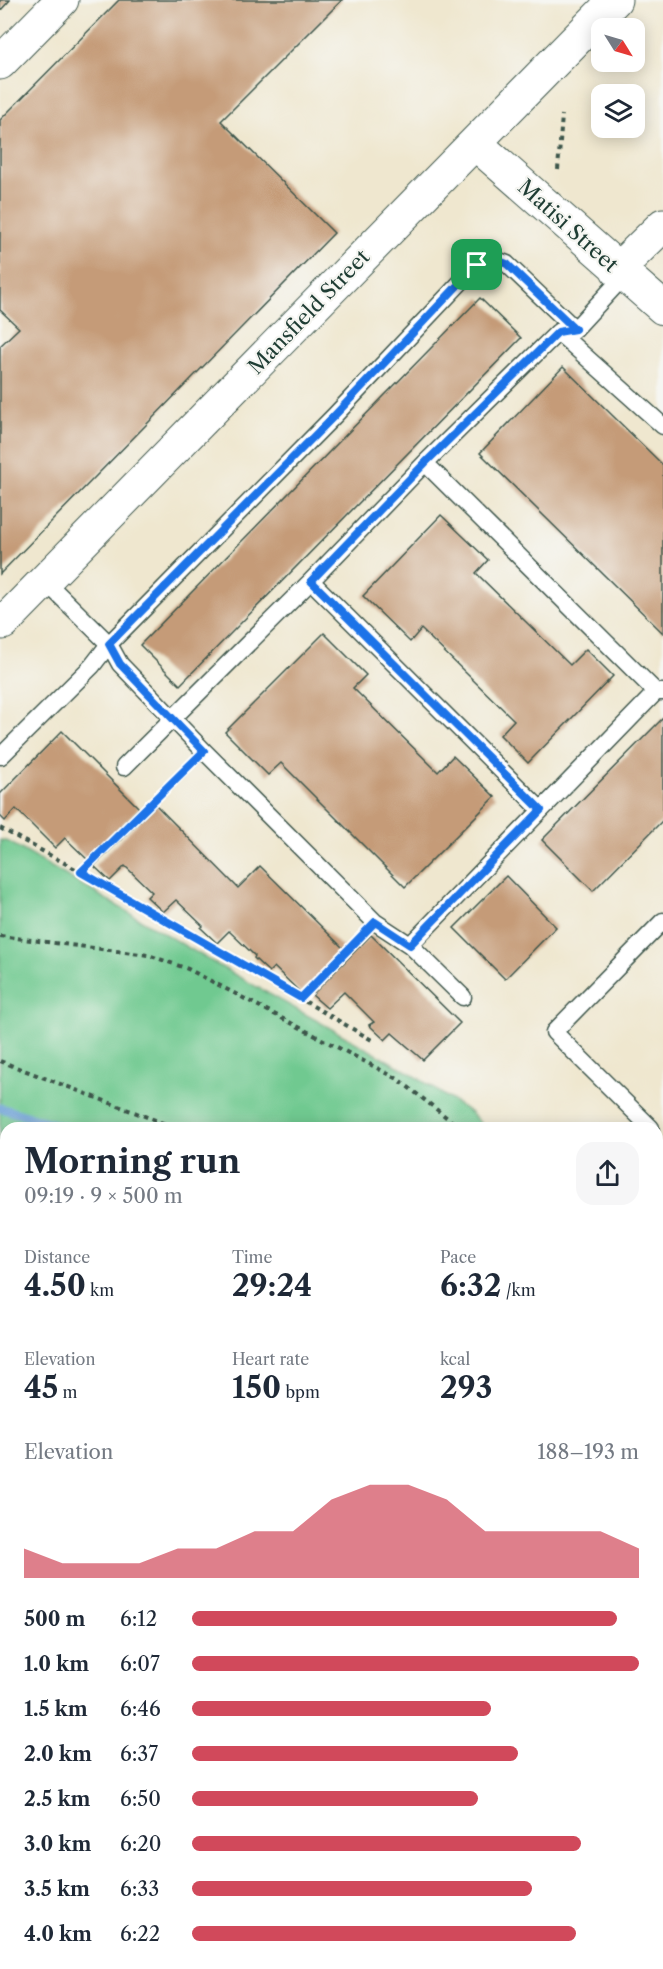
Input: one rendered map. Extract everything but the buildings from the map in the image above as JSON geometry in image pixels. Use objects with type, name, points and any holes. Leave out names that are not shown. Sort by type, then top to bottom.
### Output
[{"type":"street","points":[[0,63],[62,0]]},
{"type":"street","name":"Mansfield Street","points":[[3,623],[615,0]]},
{"type":"street","name":"Matisi Street","points":[[475,143],[663,308]]},
{"type":"street","points":[[621,273],[663,225]]},
{"type":"lane","points":[[1,756],[92,666],[109,644],[335,415],[477,265],[491,258],[507,264],[566,331],[663,426]]},
{"type":"lane","points":[[124,767],[311,581],[425,463],[566,331],[621,273]]},
{"type":"lane","points":[[410,945],[659,692],[425,463]]},
{"type":"lane","points":[[45,581],[109,644],[120,664],[204,751],[375,922],[410,945],[463,997]]},
{"type":"lane","points":[[311,581],[541,810]]},
{"type":"lane","points":[[645,1122],[554,1032],[663,921]]},
{"type":"path","points":[[558,170],[562,115]]},
{"type":"path","points":[[81,872],[204,751]]},
{"type":"path","points":[[0,828],[81,872],[372,1040]]},
{"type":"path","points":[[301,998],[375,922]]},
{"type":"path","points":[[0,936],[148,955],[188,969],[398,1079],[452,1122]]},
{"type":"path","points":[[0,1061],[160,1122]]},
{"type":"green space","points":[[0,840],[9,842],[216,964],[412,1074],[471,1113],[479,1122],[0,1122]]},
{"type":"waterway","points":[[0,1108],[47,1122]]},
{"type":"route","points":[[491,258],[507,264],[575,329],[558,332],[425,463],[311,581],[541,810],[410,945],[375,922],[301,998],[81,872],[204,751],[120,664],[109,644],[335,415],[477,265],[491,258]]}]
